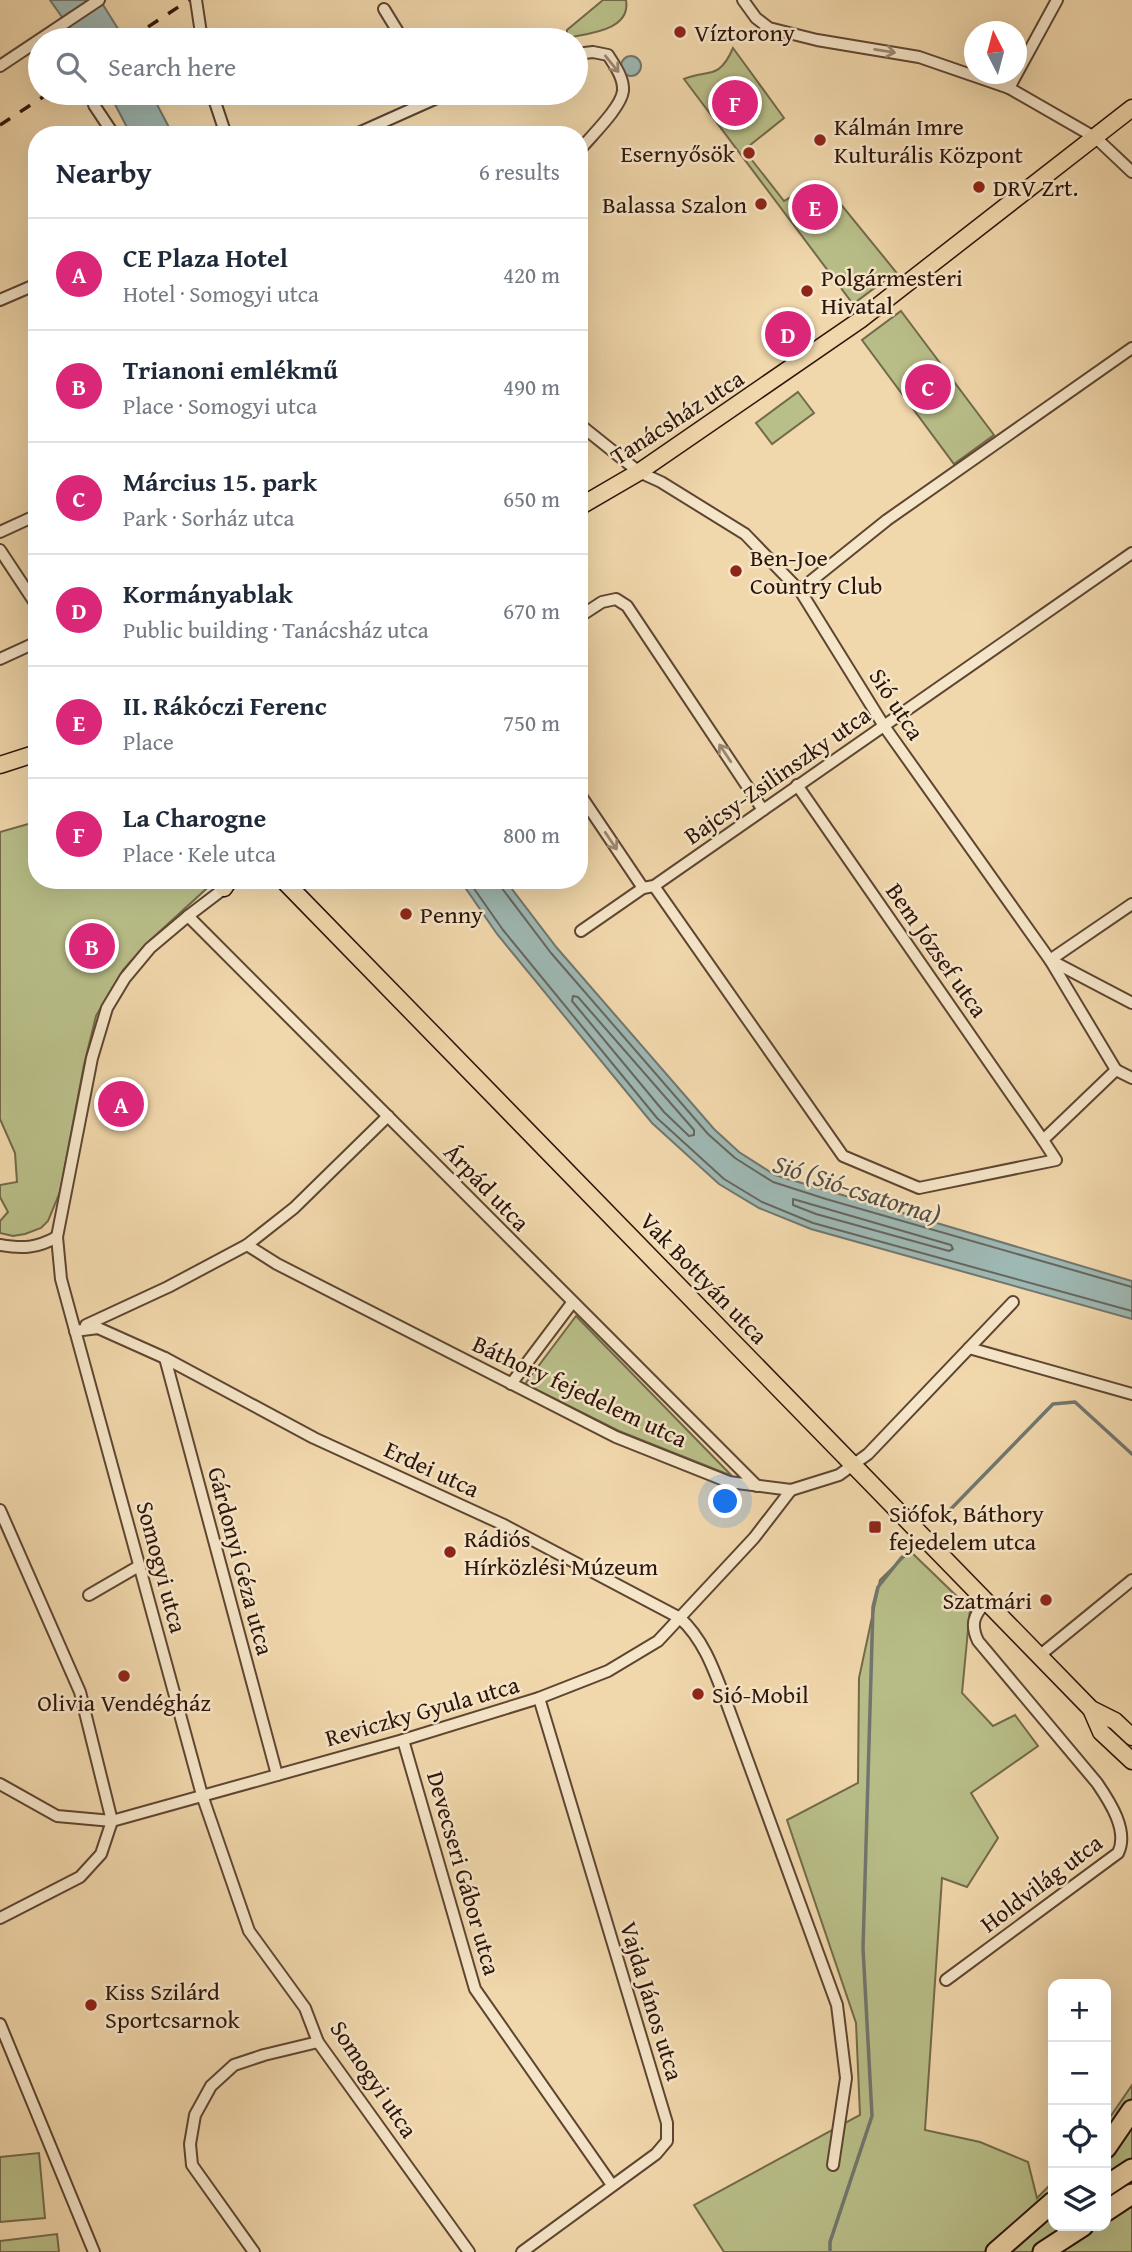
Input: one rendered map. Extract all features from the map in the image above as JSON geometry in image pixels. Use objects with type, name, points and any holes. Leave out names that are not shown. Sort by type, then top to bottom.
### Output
[{"type":"highway","points":[[1111,2141],[1132,2110]]},
{"type":"highway","points":[[1111,2183],[1132,2169]]},
{"type":"highway","points":[[1111,2208],[1132,2194]]},
{"type":"highway","points":[[996,2252],[1048,2206]]},
{"type":"highway","points":[[1004,2252],[1048,2223]]},
{"type":"highway","points":[[1043,2252],[1075,2231]]},
{"type":"main road","name":"Tanácsház utca","points":[[588,502],[639,472],[860,320],[1132,108]]},
{"type":"main road","points":[[0,765],[28,756]]},
{"type":"main road","name":"Vak Bottyán utca","points":[[292,889],[1091,1709],[1115,1721],[1132,1737]]},
{"type":"main road","name":"Vak Bottyán utca","points":[[1091,1709],[1101,1732],[1132,1761]]},
{"type":"street","points":[[57,28],[99,0]]},
{"type":"street","points":[[196,0],[200,28]]},
{"type":"street","points":[[744,0],[756,18],[769,27],[817,40],[919,57],[1009,88],[1096,138],[1132,172]]},
{"type":"street","points":[[1009,88],[1057,0]]},
{"type":"street","points":[[384,9],[396,28]]},
{"type":"street","points":[[0,66],[28,47]]},
{"type":"street","points":[[588,53],[608,55],[620,74],[624,90],[620,101],[588,139]]},
{"type":"street","points":[[94,105],[108,126]]},
{"type":"street","points":[[216,105],[223,126]]},
{"type":"street","points":[[373,126],[418,105]]},
{"type":"street","points":[[0,300],[28,288]]},
{"type":"street","points":[[801,592],[806,585],[887,520],[1132,348]]},
{"type":"street","name":"Sió utca","points":[[588,431],[639,472],[661,482],[745,534],[801,592],[884,726],[1050,960],[1116,1070]]},
{"type":"street","points":[[0,532],[28,519]]},
{"type":"street","points":[[0,550],[28,592]]},
{"type":"street","name":"Bajcsy-Zsilinszky utca","points":[[581,931],[763,810],[1132,553]]},
{"type":"street","points":[[588,612],[616,599],[627,606],[763,810]]},
{"type":"street","points":[[0,659],[28,646]]},
{"type":"street","name":"Bem József utca","points":[[797,785],[1043,1140]]},
{"type":"street","points":[[588,805],[843,1156],[919,1188],[1056,1160],[1043,1140],[1116,1070],[1132,1078]]},
{"type":"street","name":"Somogyi utca","points":[[221,889],[187,916],[142,958],[125,978],[107,1008],[92,1058],[57,1237],[61,1279],[202,1795],[249,1931],[305,2008],[318,2042],[469,2252]]},
{"type":"street","points":[[1132,904],[1050,960],[1132,1003]]},
{"type":"street","name":"Árpád utca","points":[[187,916],[758,1487]]},
{"type":"street","points":[[1060,977],[1082,977]]},
{"type":"street","points":[[75,1331],[168,1287],[247,1245],[294,1208],[388,1116]]},
{"type":"street","points":[[0,1245],[40,1247],[57,1237]]},
{"type":"street","name":"Báthory fejedelem utca","points":[[247,1245],[276,1264],[615,1437],[729,1482],[791,1490],[839,1475],[869,1454],[1013,1302]]},
{"type":"street","points":[[511,1384],[572,1303]]},
{"type":"street","name":"Erdei utca","points":[[75,1331],[99,1328],[164,1358],[314,1438],[502,1524],[680,1618],[694,1631],[727,1704],[837,2005],[846,2078],[833,2165]]},
{"type":"street","points":[[969,1348],[1132,1394]]},
{"type":"street","name":"Gárdonyi Géza utca","points":[[164,1358],[277,1774]]},
{"type":"street","name":"Reviczky Gyula utca","points":[[0,1784],[57,1816],[113,1821],[403,1740],[539,1698],[608,1671],[658,1641],[754,1538],[791,1490]]},
{"type":"street","points":[[0,1510],[80,1692],[113,1821],[101,1854],[80,1877],[0,1918]]},
{"type":"street","points":[[89,1595],[139,1566]]},
{"type":"street","points":[[1039,1656],[1132,1580]]},
{"type":"street","name":"Holdvilág utca","points":[[946,1980],[1118,1853],[1122,1844],[1122,1835],[1110,1802],[1097,1783],[978,1641],[973,1630],[973,1619],[986,1602]]},
{"type":"street","name":"Vajda János utca","points":[[522,2252],[656,2154],[667,2141],[667,2123],[539,1698]]},
{"type":"street","name":"Devecseri Gábor utca","points":[[403,1740],[475,1989],[612,2186]]},
{"type":"street","points":[[0,2024],[94,2252]]},
{"type":"street","points":[[254,2252],[192,2165],[190,2144],[195,2115],[211,2086],[234,2065],[318,2042]]},
{"type":"green space","points":[[603,0],[626,0],[626,10],[622,17],[608,28],[588,33],[588,28],[569,28]]},
{"type":"green space","points":[[733,48],[784,118],[744,150],[784,201],[794,195],[798,196],[805,217],[835,197],[896,272],[853,304],[684,79],[717,70]]},
{"type":"green space","points":[[901,311],[994,435],[954,464],[862,340]]},
{"type":"green space","points":[[798,392],[814,413],[772,444],[756,423]]},
{"type":"green space","points":[[28,824],[28,889],[206,889],[146,944],[123,970],[96,1016],[60,1192],[48,1221],[41,1228],[13,1236],[0,1233],[0,1221],[8,1212],[0,1197],[0,1185],[17,1182],[15,1153],[0,1119],[0,832]]},
{"type":"green space","points":[[576,1316],[732,1476],[619,1431],[525,1384]]},
{"type":"green space","points":[[910,1551],[970,1609],[962,1693],[993,1726],[1015,1715],[1038,1746],[971,1793],[998,1838],[967,1887],[942,1878],[925,2130],[980,2142],[1028,2162],[1037,2198],[1048,2187],[1048,2231],[1111,2231],[1111,2116],[1132,2085],[1132,2252],[724,2252],[694,2205],[860,2115],[856,2023],[787,1820],[858,1783],[859,1678],[880,1580]]},
{"type":"green space","points":[[39,2153],[45,2218],[0,2222],[0,2157]]},
{"type":"green space","points":[[57,2234],[59,2252],[0,2252],[0,2241]]},
{"type":"water","points":[[50,0],[100,0],[118,28],[70,28]]},
{"type":"water","points":[[627,56],[635,56],[641,66],[635,76],[627,76],[621,70],[621,62]]},
{"type":"water","points":[[115,105],[157,105],[168,126],[126,126]]},
{"type":"water","points":[[466,889],[512,889],[557,948],[714,1129],[739,1152],[775,1175],[1132,1281],[1132,1319],[811,1229],[759,1208],[719,1184],[652,1123],[497,934]]},
{"type":"waterway","points":[[946,1514],[1053,1404],[1075,1402],[1132,1454]]},
{"type":"waterway","points":[[830,2252],[830,2242],[872,2116],[863,1948],[873,1607],[878,1587],[902,1557]]},
{"type":"railway","points":[[146,28],[189,0]]},
{"type":"railway","points":[[0,125],[31,105]]},
{"type":"place","name":"Víztorony","points":[[680,32]]},
{"type":"place","name":"La Charogne","points":[[735,103]]},
{"type":"place","name":"Kálmán Imre Kulturális Központ","points":[[820,140]]},
{"type":"place","name":"Esernyősök","points":[[749,153]]},
{"type":"place","name":"DRV Zrt.","points":[[979,187]]},
{"type":"place","name":"Balassa Szalon","points":[[761,204]]},
{"type":"place","name":"II. Rákóczi Ferenc","points":[[815,207]]},
{"type":"place","name":"Polgármesteri Hivatal","points":[[807,291]]},
{"type":"place","name":"Kormányablak","points":[[788,334]]},
{"type":"place","name":"Március 15. park","points":[[928,387]]},
{"type":"place","name":"Ben-Joe Country Club","points":[[736,571]]},
{"type":"place","name":"Penny","points":[[406,914]]},
{"type":"place","name":"Trianoni emlékmű","points":[[92,946]]},
{"type":"place","name":"CE Plaza Hotel","points":[[121,1104]]},
{"type":"place","name":"Siófok, Báthory fejedelem utca","points":[[875,1527]]},
{"type":"place","name":"Rádiós Hírközlési Múzeum","points":[[450,1552]]},
{"type":"place","name":"Szatmári","points":[[1046,1600]]},
{"type":"place","name":"Olivia Vendégház","points":[[124,1676]]},
{"type":"place","name":"Sió-Mobil","points":[[698,1694]]},
{"type":"place","name":"Kiss Szilárd Sportcsarnok","points":[[91,2005]]},
{"type":"water label","name":"Sió (Sió-csatorna)","points":[[857,1189]]}]
